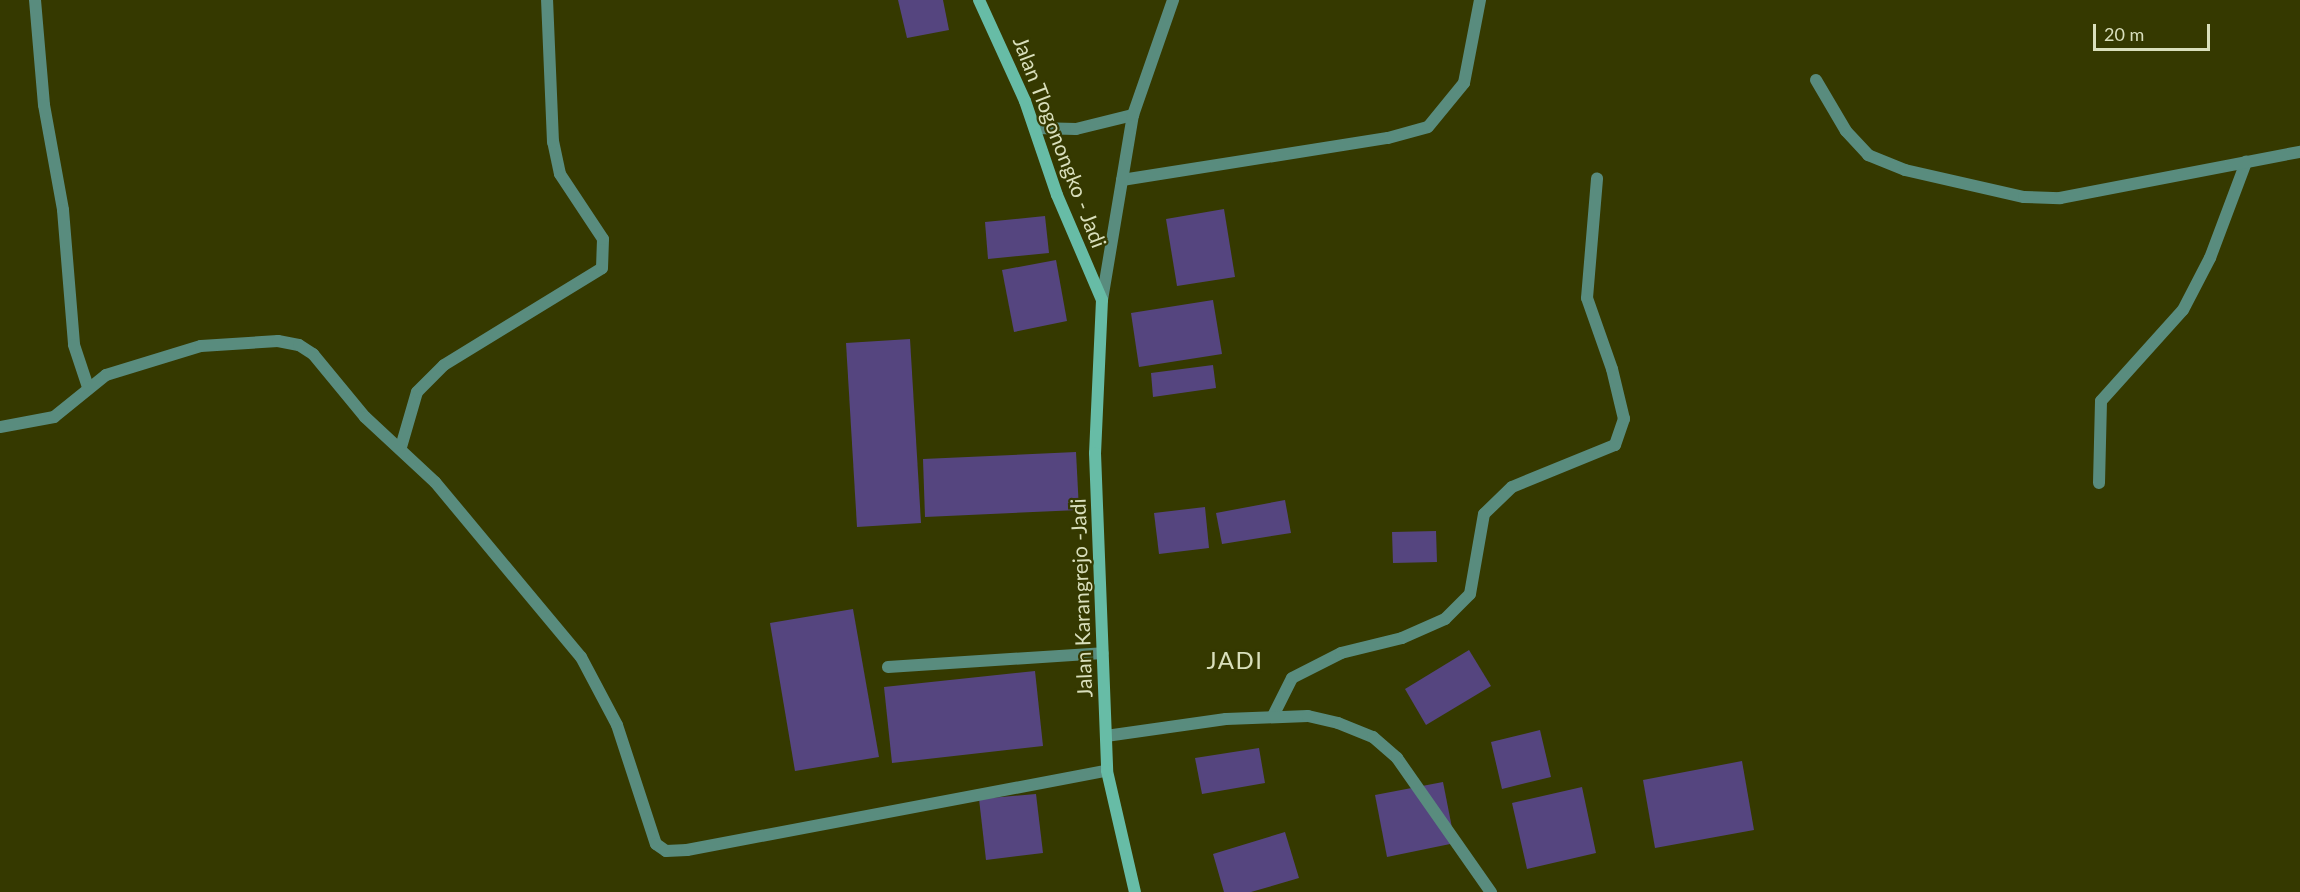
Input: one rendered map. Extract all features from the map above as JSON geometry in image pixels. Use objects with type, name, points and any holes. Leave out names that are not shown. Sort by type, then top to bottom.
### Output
[{"type":"street","points":[[35,0],[44,105],[63,210],[74,345],[88,387]]},
{"type":"street","points":[[401,447],[417,392],[444,365],[587,280],[602,268],[603,239],[560,174],[553,142],[547,0]]},
{"type":"street","name":"Jalan Tlogonongko - Jadi","points":[[979,0],[1001,42],[1035,128],[1057,195],[1102,300]]},
{"type":"street","points":[[1102,300],[1133,115],[1173,0]]},
{"type":"street","points":[[1122,180],[1388,138],[1428,127],[1464,83],[1480,0]]},
{"type":"street","points":[[1816,80],[1846,130],[1868,155],[1905,170],[2024,197],[2060,198],[2300,152]]},
{"type":"street","points":[[1035,128],[1076,129],[1133,115]]},
{"type":"street","points":[[2099,483],[2101,401],[2183,310],[2210,258],[2246,162]]},
{"type":"street","points":[[1273,716],[1292,678],[1341,653],[1402,638],[1445,619],[1470,594],[1484,514],[1512,488],[1615,445],[1624,419],[1612,369],[1587,298],[1597,178]]},
{"type":"street","name":"Jalan Karangrejo -Jadi","points":[[1102,300],[1095,453],[1107,771],[1135,892]]},
{"type":"street","points":[[0,427],[54,417],[88,387],[106,375],[201,346],[288,343],[313,354],[365,417],[401,447],[435,482],[582,657],[617,725],[656,844],[666,851],[687,850],[1107,771]]},
{"type":"street","points":[[888,667],[1103,653]]},
{"type":"street","points":[[1106,736],[1226,719],[1308,716],[1373,737],[1397,758],[1491,892]]},
{"type":"building","points":[[898,0],[943,0],[949,30],[907,38]]},
{"type":"building","points":[[1224,209],[1235,277],[1177,286],[1166,219]]},
{"type":"building","points":[[1045,216],[1049,253],[988,259],[985,222]]},
{"type":"building","points":[[1056,260],[1067,321],[1014,332],[1002,270]]},
{"type":"building","points":[[1213,300],[1222,354],[1139,367],[1131,313]]},
{"type":"building","points":[[910,339],[921,523],[857,527],[846,343]]},
{"type":"building","points":[[1213,365],[1216,388],[1153,397],[1151,373]]},
{"type":"building","points":[[1076,452],[1079,510],[925,517],[923,459]]},
{"type":"building","points":[[1285,500],[1291,533],[1222,544],[1216,513]]},
{"type":"building","points":[[1205,507],[1209,548],[1159,554],[1154,513]]},
{"type":"building","points":[[1436,531],[1437,562],[1393,563],[1392,532]]},
{"type":"building","points":[[853,609],[879,757],[795,771],[770,623]]},
{"type":"building","points":[[1469,650],[1491,686],[1426,725],[1405,689]]},
{"type":"building","points":[[1035,671],[1043,746],[892,763],[884,687]]},
{"type":"building","points":[[1540,730],[1551,777],[1502,789],[1491,742]]},
{"type":"building","points":[[1259,748],[1265,783],[1202,794],[1195,758]]},
{"type":"building","points":[[1742,761],[1754,830],[1655,848],[1643,780]]},
{"type":"building","points":[[1443,782],[1455,843],[1387,857],[1375,795]]},
{"type":"building","points":[[1582,787],[1596,853],[1527,869],[1512,803]]},
{"type":"building","points":[[1036,794],[1043,853],[986,860],[979,799]]},
{"type":"building","points":[[1285,832],[1299,878],[1251,892],[1224,892],[1213,854]]},
{"type":"district","name":"JADI","points":[[1235,660]]}]
